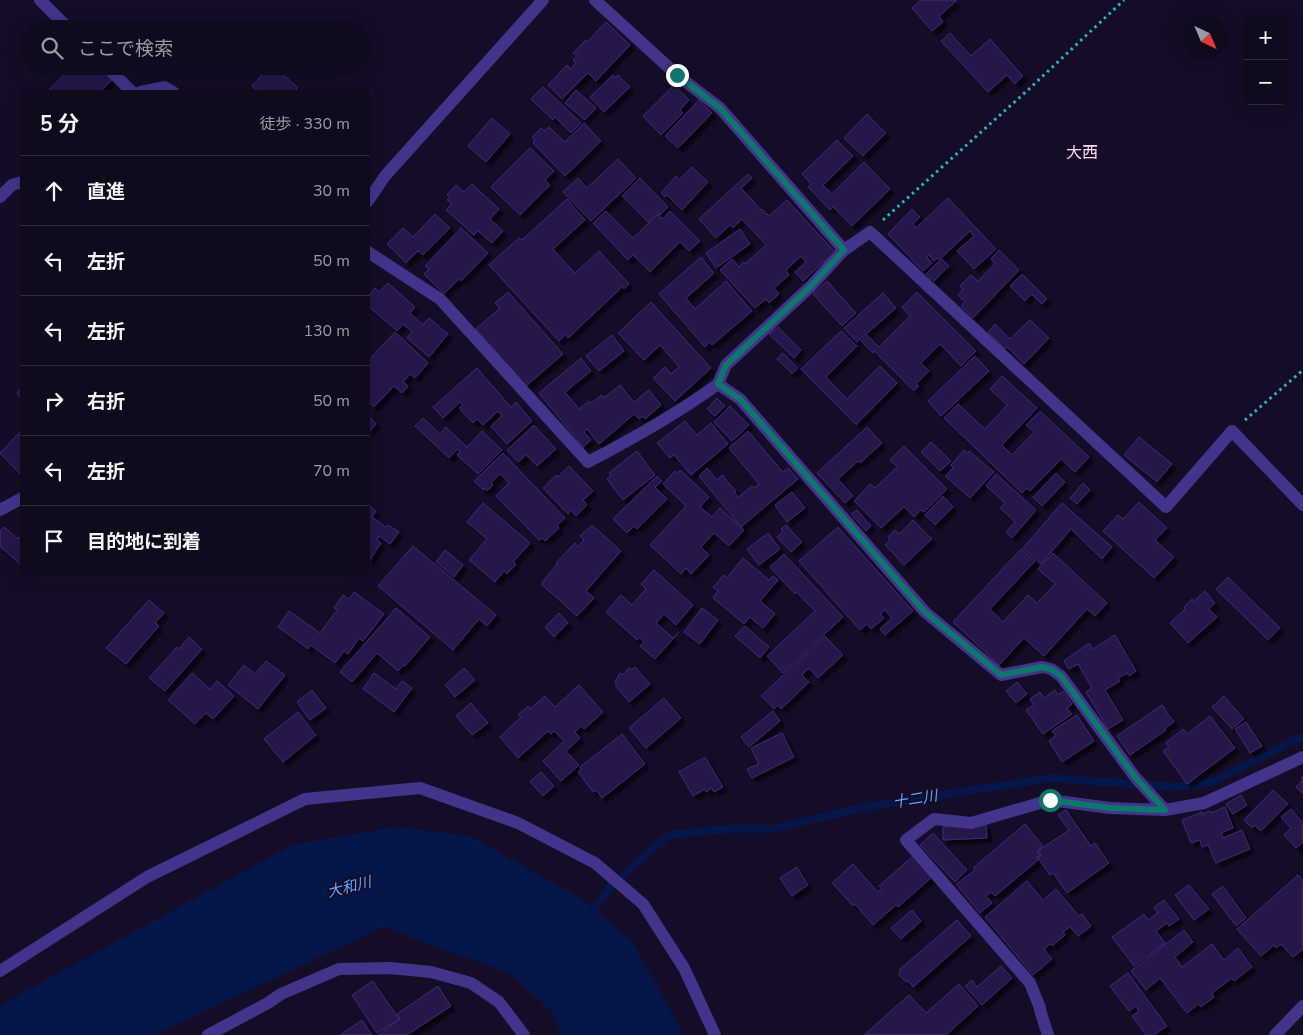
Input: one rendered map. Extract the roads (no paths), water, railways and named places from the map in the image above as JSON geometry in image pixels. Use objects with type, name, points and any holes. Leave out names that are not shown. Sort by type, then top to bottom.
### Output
[{"type":"street","points":[[40,0],[60,20]]},
{"type":"street","points":[[370,198],[384,176],[543,0]]},
{"type":"street","points":[[595,0],[677,75],[720,108],[844,250]]},
{"type":"street","points":[[115,75],[130,90]]},
{"type":"street","points":[[150,90],[164,87],[169,90]]},
{"type":"street","points":[[0,197],[12,185],[20,183]]},
{"type":"street","points":[[370,253],[440,299],[588,462],[627,441],[718,384],[726,365],[810,287],[844,250],[870,232],[1166,507],[1232,431],[1303,505]]},
{"type":"street","points":[[718,384],[740,399],[925,612],[1001,675],[1042,667],[1051,669],[1061,676],[1135,777],[1165,810]]},
{"type":"street","points":[[0,510],[20,499]]},
{"type":"street","points":[[1048,1035],[1030,983],[906,840],[934,819],[971,823],[1050,800],[1110,808],[1165,810],[1204,803],[1303,757]]},
{"type":"street","points":[[0,971],[146,877],[304,800],[420,788],[518,823],[595,863],[643,904],[684,968],[715,1035]]},
{"type":"street","points":[[208,1035],[281,994],[339,969],[390,968],[431,972],[471,983],[499,1002],[524,1035]]},
{"type":"street","points":[[1275,1035],[1303,1006]]},
{"type":"water","name":"大和川","points":[[395,827],[470,836],[582,899],[632,941],[684,1035],[562,1035],[551,1011],[509,973],[424,943],[385,926],[155,1035],[0,1035],[0,1006],[6,1002],[292,845]]},
{"type":"waterway","name":"十二川","points":[[590,917],[612,884],[669,835],[727,829],[771,829],[866,807],[1050,778],[1174,787],[1213,782],[1296,739],[1303,738]]},
{"type":"district","name":"大西","points":[[1082,153]]}]
